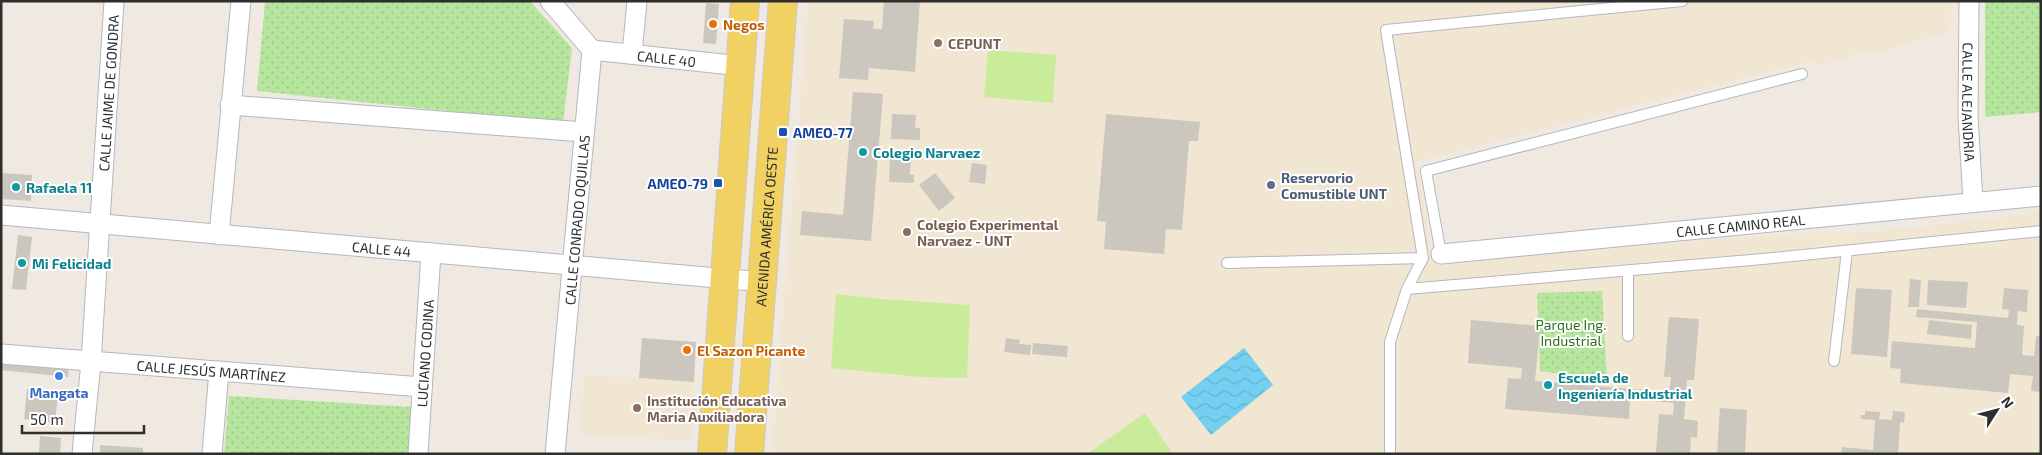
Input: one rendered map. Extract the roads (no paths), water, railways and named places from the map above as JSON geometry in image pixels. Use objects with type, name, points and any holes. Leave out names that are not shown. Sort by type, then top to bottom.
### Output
[{"type":"main road","points":[[712,454],[745,1]]},
{"type":"main road","name":"AVENIDA AMÉRICA OESTE","points":[[749,454],[783,1]]},
{"type":"street","name":"CALLE JAIME DE GONDRA","points":[[82,454],[91,362],[114,1]]},
{"type":"street","points":[[219,235],[241,1]]},
{"type":"street","points":[[550,1],[592,50]]},
{"type":"street","points":[[632,54],[637,1]]},
{"type":"street","name":"CALLE ALEJANDRIA","points":[[1969,1],[1968,116],[1973,202]]},
{"type":"street","name":"CALLE 40","points":[[592,50],[741,66]]},
{"type":"street","name":"CALLE CONRADO OQUILLAS","points":[[556,454],[592,50]]},
{"type":"street","points":[[230,105],[584,132]]},
{"type":"street","name":"CALLE CAMINO REAL","points":[[1432,256],[2041,196]]},
{"type":"street","name":"CALLE 44","points":[[1,215],[763,282]]},
{"type":"street","name":"LUCIANO CODINA","points":[[418,454],[431,253]]},
{"type":"street","name":"CALLE JESÚS MARTÍNEZ","points":[[1,354],[422,387]]},
{"type":"street","points":[[212,454],[218,371]]},
{"type":"lane","points":[[1432,256],[1386,30],[1682,1]]},
{"type":"lane","points":[[1390,454],[1390,342],[1406,289],[1432,256],[1426,171],[1802,74]]},
{"type":"lane","points":[[1406,289],[1628,272],[2041,231]]},
{"type":"lane","points":[[1834,361],[1846,251]]},
{"type":"lane","points":[[1227,263],[1432,256]]},
{"type":"lane","points":[[1628,272],[1628,336]]},
{"type":"water","points":[[1244,348],[1273,385],[1211,435],[1181,397]]},
{"type":"place","name":"Negos","points":[[713,24]]},
{"type":"place","name":"CEPUNT","points":[[938,43]]},
{"type":"place","name":"AMEO-77","points":[[783,132]]},
{"type":"place","name":"Colegio Narvaez","points":[[863,152]]},
{"type":"place","name":"AMEO-79","points":[[718,183]]},
{"type":"place","name":"Reservorio Comustible UNT","points":[[1271,185]]},
{"type":"place","name":"Rafaela 11","points":[[16,187]]},
{"type":"place","name":"Colegio Experimental Narvaez - UNT","points":[[907,232]]},
{"type":"place","name":"Mi Felicidad","points":[[22,263]]},
{"type":"place","name":"El Sazon Picante","points":[[687,350]]},
{"type":"place","name":"Mangata","points":[[59,376]]},
{"type":"place","name":"Escuela de Ingeniería Industrial","points":[[1548,385]]},
{"type":"place","name":"Institución Educativa Maria Auxiliadora","points":[[637,408]]},
{"type":"park label","name":"Parque Ing. Industrial","points":[[1571,332]]}]
